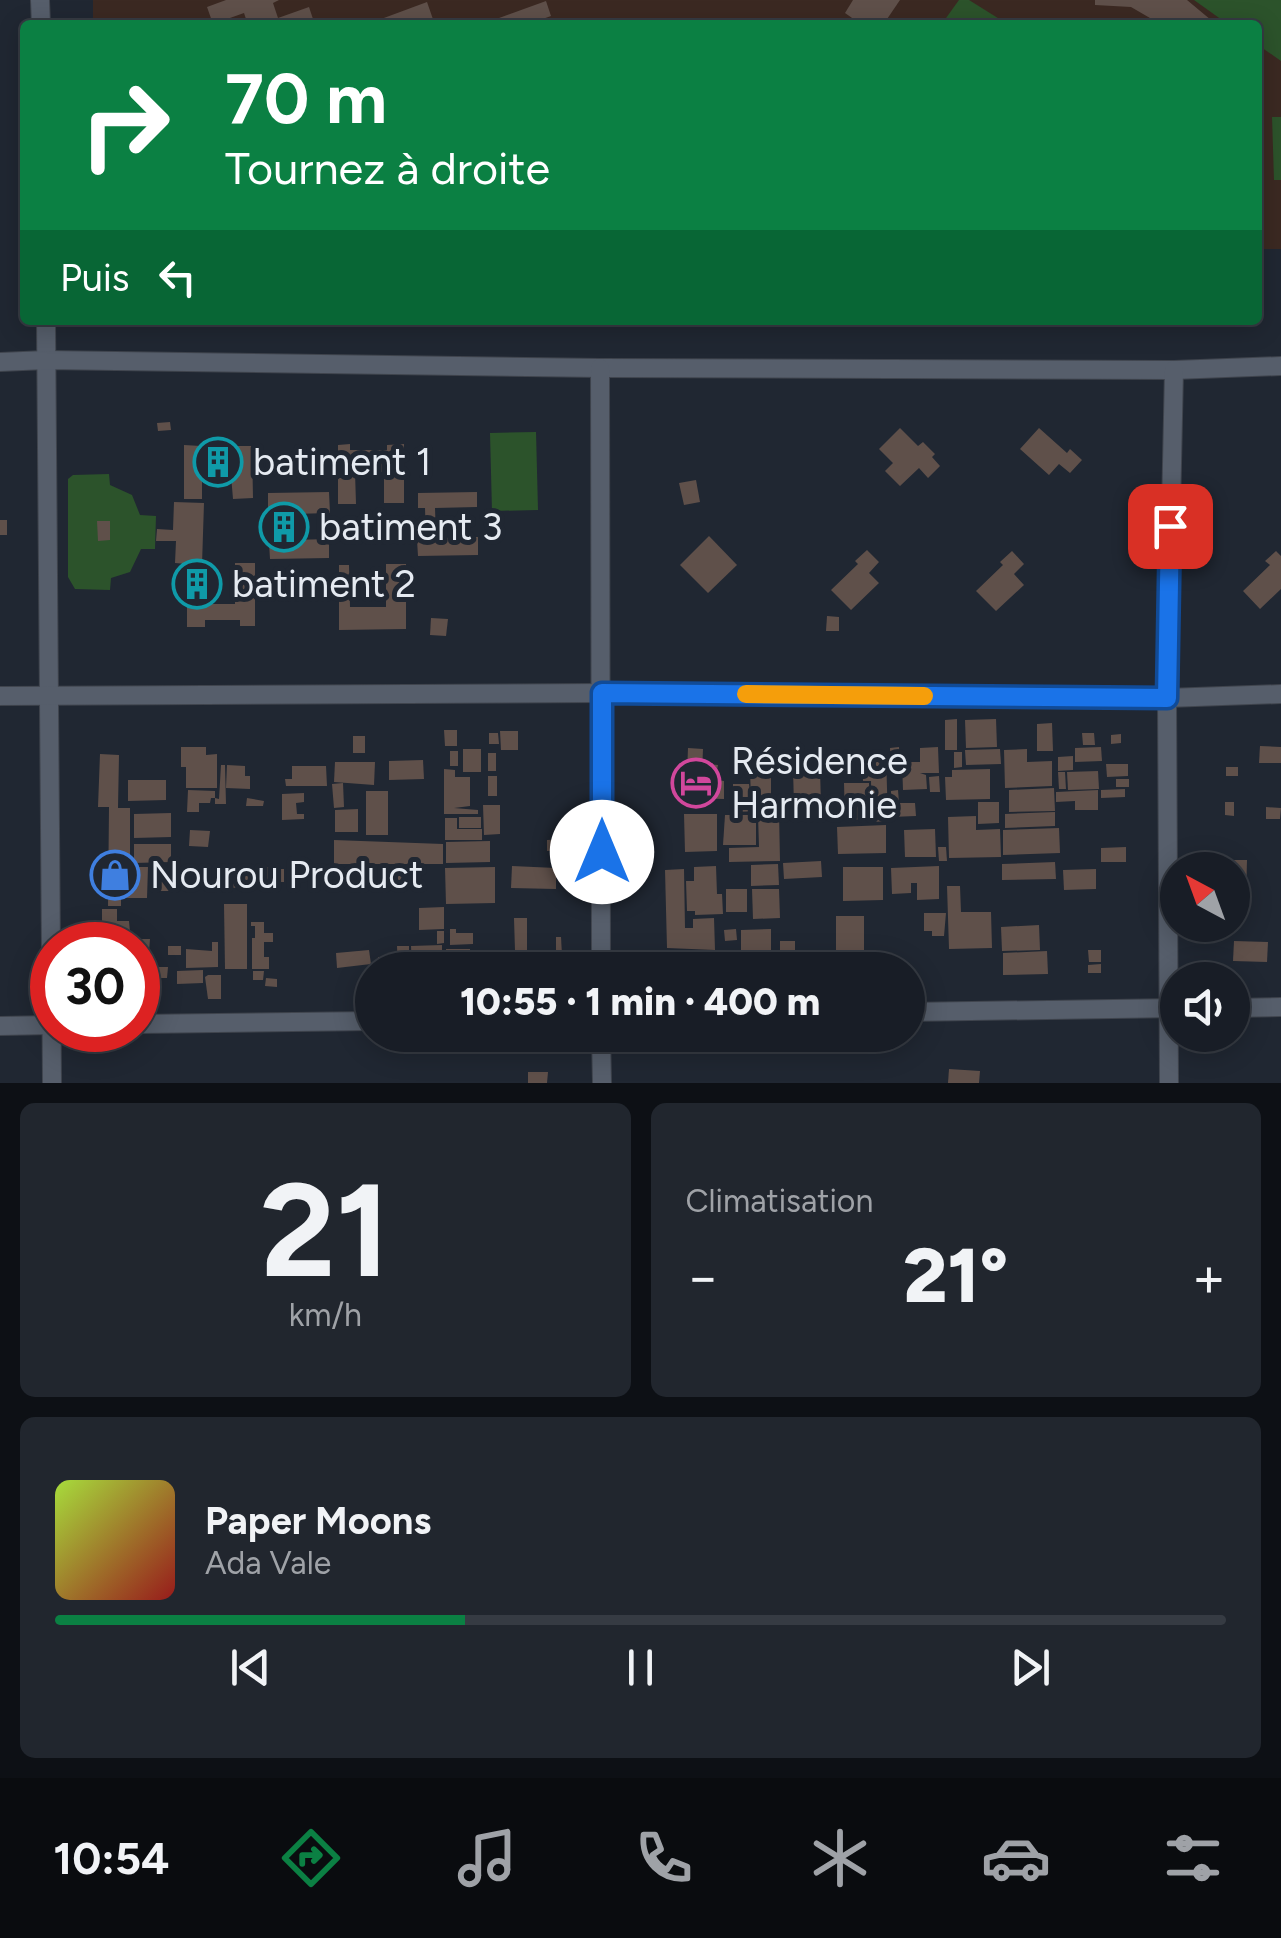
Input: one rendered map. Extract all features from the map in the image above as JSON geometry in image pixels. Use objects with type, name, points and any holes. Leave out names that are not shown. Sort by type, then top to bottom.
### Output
[{"type":"street","points":[[46,325],[52,922]]},
{"type":"street","points":[[0,362],[1174,370],[1281,366]]},
{"type":"street","points":[[600,368],[601,952]]},
{"type":"street","points":[[1172,962],[1167,698],[1174,370]]},
{"type":"street","points":[[0,696],[602,693],[1167,698],[1281,694]]},
{"type":"street","points":[[1250,1008],[1281,1007]]},
{"type":"street","points":[[925,1012],[1160,1008]]},
{"type":"street","points":[[160,1024],[355,1020]]},
{"type":"street","points":[[0,1026],[30,1025]]},
{"type":"street","points":[[52,1052],[52,1083]]},
{"type":"street","points":[[601,1052],[602,1083]]},
{"type":"street","points":[[1169,1083],[1171,1052]]},
{"type":"shaded area","points":[[93,0],[1281,0],[1281,249],[1262,249],[1262,20],[93,20]]},
{"type":"green space","points":[[959,0],[969,0],[1001,20],[945,20]]},
{"type":"green space","points":[[1194,0],[1281,0],[1281,61],[1262,48],[1262,20],[1222,20]]},
{"type":"green space","points":[[1272,117],[1281,117],[1281,180],[1274,180]]},
{"type":"green space","points":[[536,432],[538,510],[492,511],[490,433]]},
{"type":"green space","points":[[109,474],[110,485],[132,495],[140,515],[156,516],[155,549],[141,549],[130,572],[111,578],[110,590],[75,589],[68,577],[68,479],[73,475]]},
{"type":"building","points":[[226,0],[279,0],[273,3],[278,18],[309,7],[313,20],[246,20],[244,13],[212,20],[207,7]]},
{"type":"building","points":[[853,0],[900,0],[886,20],[855,20],[845,13]]},
{"type":"building","points":[[1095,0],[1187,0],[1211,20],[1153,20],[1131,7],[1095,5]]},
{"type":"building","points":[[546,1],[551,16],[540,20],[494,20]]},
{"type":"building","points":[[427,2],[433,20],[378,20]]},
{"type":"building","points":[[170,422],[171,430],[158,431],[157,423]]},
{"type":"building","points":[[900,428],[918,446],[923,442],[940,466],[928,478],[919,468],[900,486],[885,471],[893,463],[879,449]]},
{"type":"building","points":[[1039,428],[1067,453],[1070,449],[1082,460],[1070,473],[1059,464],[1049,475],[1020,449]]},
{"type":"building","points":[[350,444],[350,450],[387,450],[387,445],[404,444],[404,503],[384,503],[384,472],[355,472],[356,504],[338,504],[338,445]]},
{"type":"building","name":"batiment 1","points":[[184,445],[201,446],[201,450],[252,446],[253,498],[233,499],[231,475],[202,475],[202,499],[184,499]]},
{"type":"building","points":[[696,480],[700,502],[684,505],[679,483]]},
{"type":"building","name":"batiment 3","points":[[329,492],[330,513],[293,514],[293,540],[329,539],[329,558],[270,559],[269,543],[275,543],[275,510],[268,510],[268,493]]},
{"type":"building","points":[[477,492],[477,507],[435,508],[436,538],[478,537],[478,555],[418,556],[417,540],[426,540],[425,508],[418,508],[418,493]]},
{"type":"building","points":[[174,502],[204,503],[202,565],[208,565],[207,604],[235,604],[235,563],[255,563],[255,626],[240,626],[240,620],[205,620],[205,627],[187,627],[187,564],[175,563],[176,541],[156,541],[157,529],[173,530]]},
{"type":"building","points":[[0,520],[7,520],[7,535],[0,535]]},
{"type":"building","points":[[97,521],[110,521],[110,540],[98,541]]},
{"type":"building","points":[[709,536],[737,565],[708,593],[680,565]]},
{"type":"building","points":[[867,550],[879,562],[869,573],[879,583],[851,610],[831,590]]},
{"type":"building","points":[[1012,551],[1024,564],[1014,574],[1024,585],[996,611],[976,591]]},
{"type":"building","points":[[1276,551],[1281,556],[1281,589],[1260,609],[1243,591],[1270,565],[1265,561]]},
{"type":"building","points":[[386,564],[406,564],[406,629],[339,630],[339,565],[349,565],[350,607],[386,607]]},
{"type":"building","points":[[827,616],[839,617],[839,631],[826,631]]},
{"type":"building","points":[[431,618],[448,619],[446,636],[430,635]]},
{"type":"building","points":[[957,719],[957,750],[945,750],[945,720]]},
{"type":"building","points":[[996,719],[997,747],[966,748],[965,720]]},
{"type":"building","points":[[1052,723],[1053,751],[1037,751],[1037,724]]},
{"type":"building","points":[[444,730],[457,730],[457,746],[445,746]]},
{"type":"building","points":[[500,731],[518,731],[518,750],[501,750]]},
{"type":"building","points":[[489,733],[498,733],[499,744],[489,744]]},
{"type":"building","points":[[1082,733],[1094,733],[1095,745],[1083,745]]},
{"type":"building","points":[[1121,734],[1121,743],[1111,744],[1111,735]]},
{"type":"building","points":[[353,736],[365,736],[365,753],[353,753]]},
{"type":"building","points":[[1260,746],[1281,747],[1281,763],[1259,763]]},
{"type":"building","points":[[181,747],[206,747],[206,755],[217,754],[217,788],[186,788]]},
{"type":"building","points":[[899,747],[900,776],[891,777],[890,748]]},
{"type":"building","points":[[938,747],[939,773],[920,773],[926,775],[927,789],[903,790],[902,762],[920,762],[920,748]]},
{"type":"building","points":[[1101,747],[1102,761],[1075,762],[1075,748]]},
{"type":"building","points":[[688,748],[703,749],[702,774],[687,773]]},
{"type":"building","points":[[463,749],[481,749],[481,772],[463,772]]},
{"type":"building","points":[[1000,749],[1001,764],[966,765],[965,750]]},
{"type":"building","points":[[1027,749],[1027,762],[1052,761],[1052,786],[1005,788],[1004,750]]},
{"type":"building","points":[[450,751],[458,751],[458,766],[450,766]]},
{"type":"building","points":[[954,752],[962,752],[962,767],[954,768]]},
{"type":"building","points":[[488,753],[496,753],[496,771],[488,771]]},
{"type":"building","points":[[100,754],[119,755],[118,808],[130,808],[130,867],[148,867],[147,898],[121,898],[121,906],[108,906],[109,807],[98,807]]},
{"type":"building","points":[[886,755],[888,821],[872,822],[871,781],[863,781],[862,756]]},
{"type":"building","points":[[1073,756],[1073,770],[1058,771],[1058,757]]},
{"type":"building","points":[[423,760],[424,779],[389,780],[389,761]]},
{"type":"building","points":[[335,762],[375,762],[374,785],[334,782]]},
{"type":"building","points":[[708,764],[718,765],[716,775],[706,774]]},
{"type":"building","points":[[1106,764],[1128,764],[1128,776],[1107,777]]},
{"type":"building","points":[[221,765],[225,765],[226,804],[215,804],[215,798],[219,799]]},
{"type":"building","points":[[227,765],[245,766],[250,789],[226,788]]},
{"type":"building","points":[[292,766],[326,766],[327,786],[286,786],[285,779],[292,779]]},
{"type":"building","points":[[1226,767],[1238,767],[1238,776],[1226,776]]},
{"type":"building","points":[[771,768],[771,799],[762,800],[762,811],[733,812],[733,784],[749,784],[751,801],[750,769]]},
{"type":"building","points":[[444,769],[455,770],[455,777],[470,777],[470,806],[454,808],[478,810],[478,814],[444,814]]},
{"type":"building","points":[[793,769],[820,769],[821,805],[794,805]]},
{"type":"building","points":[[990,769],[990,799],[946,800],[945,777],[952,777],[952,770]]},
{"type":"building","points":[[1098,771],[1099,789],[1068,790],[1067,772]]},
{"type":"building","points":[[1058,772],[1065,772],[1066,789],[1059,789]]},
{"type":"building","points":[[687,775],[724,781],[724,799],[687,798]]},
{"type":"building","points":[[488,776],[497,776],[497,796],[488,796]]},
{"type":"building","points":[[939,776],[940,792],[930,792],[929,777]]},
{"type":"building","points":[[1116,779],[1129,779],[1129,787],[1116,787]]},
{"type":"building","points":[[128,780],[166,780],[166,800],[128,801]]},
{"type":"building","points":[[343,783],[344,807],[334,808],[332,784]]},
{"type":"building","points":[[844,783],[869,783],[870,819],[845,820]]},
{"type":"building","points":[[1054,788],[1055,811],[1009,812],[1009,790]]},
{"type":"building","points":[[1125,789],[1125,797],[1101,798],[1101,790]]},
{"type":"building","points":[[188,790],[215,791],[215,798],[210,803],[199,803],[199,812],[187,812]]},
{"type":"building","points":[[898,790],[899,803],[915,803],[916,816],[891,817],[891,791]]},
{"type":"building","points":[[1098,790],[1098,810],[1075,810],[1075,801],[1056,802],[1056,792]]},
{"type":"building","points":[[366,791],[388,791],[388,835],[366,835]]},
{"type":"building","points":[[304,793],[304,802],[296,803],[297,814],[304,814],[304,819],[282,820],[282,794]]},
{"type":"building","points":[[247,798],[264,801],[263,806],[246,806]]},
{"type":"building","points":[[978,802],[999,802],[999,823],[978,824]]},
{"type":"building","points":[[1225,802],[1234,802],[1234,816],[1225,815]]},
{"type":"building","points":[[483,805],[500,805],[500,834],[484,835]]},
{"type":"building","points":[[1266,807],[1281,808],[1280,819],[1266,819]]},
{"type":"building","points":[[358,809],[358,832],[335,832],[335,810]]},
{"type":"building","points":[[779,812],[780,861],[729,862],[729,848],[759,847],[758,815]]},
{"type":"building","points":[[1055,812],[1055,826],[1005,828],[1005,814]]},
{"type":"building","points":[[171,813],[171,837],[134,838],[134,814]]},
{"type":"building","points":[[684,814],[717,814],[717,851],[685,852]]},
{"type":"building","points":[[725,815],[756,815],[756,845],[723,845]]},
{"type":"building","points":[[976,816],[976,830],[1000,829],[1001,857],[949,858],[948,817]]},
{"type":"building","points":[[459,817],[481,817],[481,828],[459,828]]},
{"type":"building","points":[[445,818],[457,818],[457,829],[482,829],[482,840],[445,840]]},
{"type":"building","points":[[886,825],[886,853],[838,854],[837,827]]},
{"type":"building","points":[[1059,828],[1060,853],[1003,855],[1003,830]]},
{"type":"building","points":[[935,829],[936,857],[905,857],[904,830]]},
{"type":"building","points":[[190,830],[210,831],[208,847],[189,846]]},
{"type":"building","points":[[563,839],[563,850],[547,851],[547,840]]},
{"type":"building","points":[[334,840],[443,844],[443,864],[334,864]]},
{"type":"building","points":[[490,841],[490,862],[446,863],[446,842]]},
{"type":"building","points":[[134,844],[171,844],[171,862],[134,863]]},
{"type":"building","points":[[938,847],[946,847],[947,861],[939,861]]},
{"type":"building","points":[[1126,847],[1126,862],[1101,862],[1101,848]]},
{"type":"building","points":[[821,861],[822,877],[784,879],[783,863]]},
{"type":"building","points":[[1055,862],[1056,879],[1002,880],[1002,864]]},
{"type":"building","points":[[778,864],[779,885],[751,886],[751,865]]},
{"type":"building","points":[[512,866],[556,868],[556,889],[511,888]]},
{"type":"building","points":[[716,866],[717,894],[722,894],[723,914],[695,915],[695,911],[687,911],[686,881],[694,881],[694,867]]},
{"type":"building","points":[[939,866],[939,899],[917,900],[917,883],[911,883],[911,893],[892,894],[891,868]]},
{"type":"building","points":[[271,867],[272,887],[224,888],[223,868]]},
{"type":"building","points":[[495,867],[495,903],[446,904],[445,868]]},
{"type":"building","points":[[843,867],[883,867],[883,900],[843,901]]},
{"type":"building","points":[[276,869],[284,869],[284,882],[276,882]]},
{"type":"building","points":[[392,869],[407,870],[407,881],[392,881]]},
{"type":"building","points":[[684,869],[685,928],[693,928],[693,919],[714,918],[715,950],[667,948],[665,870]]},
{"type":"building","points":[[1096,869],[1096,889],[1064,890],[1063,870]]},
{"type":"building","points":[[156,870],[170,870],[171,891],[156,891]]},
{"type":"building","points":[[947,886],[960,886],[961,912],[991,912],[992,948],[949,949]]},
{"type":"building","points":[[726,889],[747,889],[747,912],[726,912]]},
{"type":"building","points":[[752,889],[779,889],[780,918],[753,919]]},
{"type":"building","points":[[224,904],[247,904],[247,969],[225,969]]},
{"type":"building","points":[[444,907],[444,929],[419,930],[419,908]]},
{"type":"building","points":[[102,909],[117,909],[117,921],[129,922],[102,922]]},
{"type":"building","points":[[924,913],[946,913],[944,936],[924,931]]},
{"type":"building","points":[[836,916],[864,916],[864,952],[836,952]]},
{"type":"building","points":[[514,918],[527,918],[527,951],[515,951]]},
{"type":"building","points":[[251,922],[264,922],[264,933],[273,933],[273,942],[264,942],[269,969],[252,969],[255,926]]},
{"type":"building","points":[[1039,925],[1040,950],[1002,951],[1001,927]]},
{"type":"building","points":[[450,929],[473,933],[473,944],[450,945]]},
{"type":"building","points":[[736,929],[737,940],[725,941],[724,930]]},
{"type":"building","points":[[771,929],[771,951],[741,952],[741,930]]},
{"type":"building","points":[[437,931],[444,931],[444,943],[437,944]]},
{"type":"building","points":[[556,937],[561,937],[562,952],[556,952]]},
{"type":"building","points":[[780,941],[795,941],[795,952],[780,952]]},
{"type":"building","points":[[212,942],[218,942],[218,967],[186,968],[186,949],[212,951]]},
{"type":"building","points":[[1234,942],[1268,942],[1267,962],[1233,961]]},
{"type":"building","points":[[442,945],[442,952],[411,952],[411,946]]},
{"type":"building","points":[[168,946],[181,946],[181,955],[168,955]]},
{"type":"building","points":[[397,946],[409,946],[409,952],[397,952]]},
{"type":"building","points":[[446,949],[470,949],[470,952]]},
{"type":"building","points":[[369,950],[369,952],[355,952],[355,966],[337,968],[336,953]]},
{"type":"building","points":[[1088,950],[1101,950],[1101,962],[1089,962]]},
{"type":"building","points":[[1047,951],[1048,974],[1003,975],[1003,953]]},
{"type":"building","points":[[1101,964],[1101,973],[1088,973],[1088,965]]},
{"type":"building","points":[[160,967],[168,967],[167,978],[160,978]]},
{"type":"building","points":[[203,970],[203,983],[177,984],[177,971]]},
{"type":"building","points":[[253,971],[264,971],[263,980],[253,980]]},
{"type":"building","points":[[208,975],[221,975],[221,999],[208,999]]},
{"type":"building","points":[[266,978],[277,979],[277,987],[265,986]]},
{"type":"building","points":[[949,1069],[980,1071],[979,1083],[948,1083]]},
{"type":"building","points":[[528,1072],[548,1072],[547,1083],[528,1083]]},
{"type":"slow traffic","points":[[746,694],[924,696]]},
{"type":"place","name":"batiment 1","points":[[218,462]]},
{"type":"place","name":"batiment 3","points":[[284,527]]},
{"type":"place","name":"batiment 2","points":[[197,584]]},
{"type":"place","name":"Résidence Harmonie","points":[[696,783]]},
{"type":"place","name":"Nourou Product","points":[[115,875]]},
{"type":"route","points":[[602,852],[602,693],[1167,698],[1170,526]]}]
